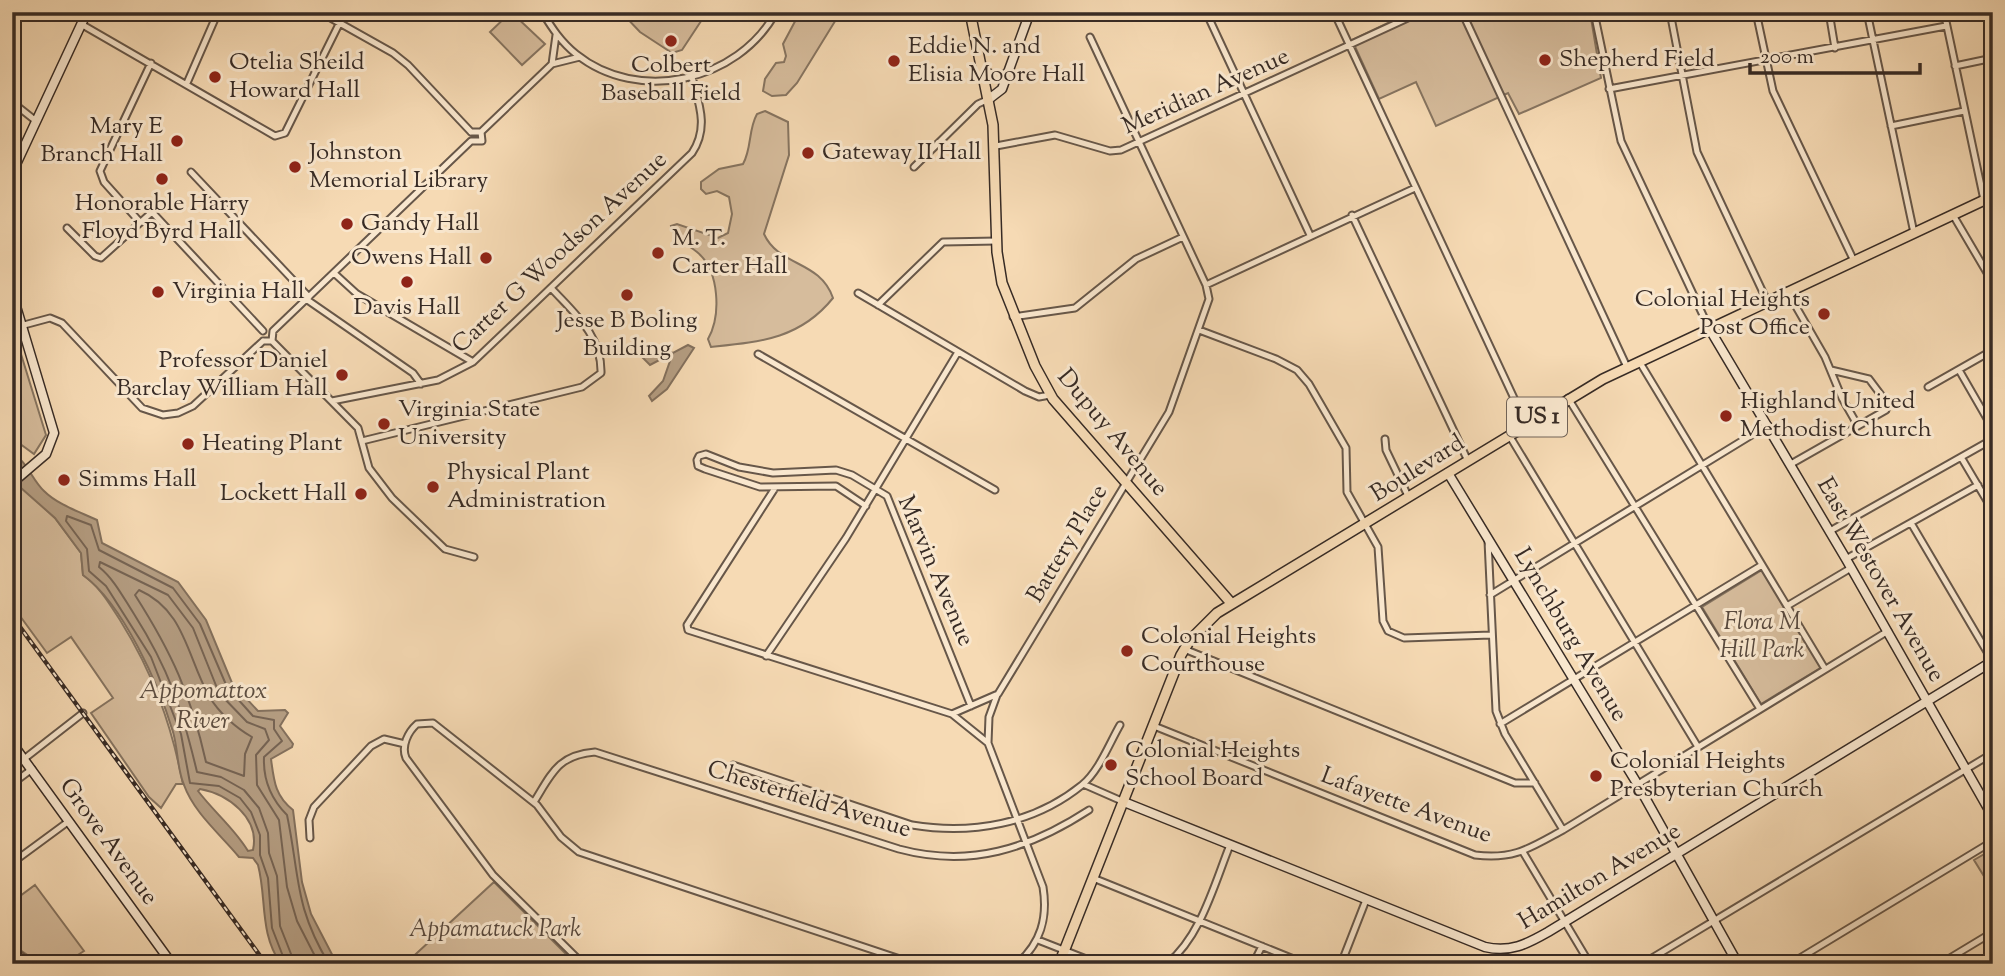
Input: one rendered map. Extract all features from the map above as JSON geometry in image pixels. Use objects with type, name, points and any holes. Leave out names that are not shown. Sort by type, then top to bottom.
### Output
[{"type":"main road","name":"Dupuy Avenue","points":[[970,12],[984,72],[996,146],[997,241],[1002,284],[1013,317],[1050,395],[1231,603]]},
{"type":"main road","points":[[984,72],[996,77],[1008,75]]},
{"type":"main road","name":"Boulevard","points":[[1059,964],[1184,649],[1207,622],[1231,603],[1286,574],[1568,398],[1639,361],[1988,198]]},
{"type":"street","points":[[12,173],[87,12]]},
{"type":"street","points":[[187,83],[218,12]]},
{"type":"street","points":[[320,12],[393,53],[408,65],[471,132],[471,141]]},
{"type":"street","points":[[81,24],[278,136],[285,133],[345,12]]},
{"type":"street","points":[[542,12],[556,35],[580,57],[608,72],[631,79],[656,82],[692,77],[737,56],[761,34],[776,12]]},
{"type":"street","points":[[914,167],[978,104],[999,93],[1030,12]]},
{"type":"street","points":[[1206,12],[1310,235]]},
{"type":"street","points":[[1334,12],[1526,424]]},
{"type":"street","name":"Meridian Avenue","points":[[996,146],[1055,135],[1110,151],[1139,143],[1421,12]]},
{"type":"street","points":[[1462,12],[1627,367]]},
{"type":"street","points":[[1594,12],[1621,141],[1709,328]]},
{"type":"street","points":[[1670,12],[1697,152],[1767,301]]},
{"type":"street","points":[[1756,12],[1764,61],[1788,125],[1854,261]]},
{"type":"street","points":[[1829,12],[1835,48]]},
{"type":"street","points":[[1867,12],[1914,233]]},
{"type":"street","points":[[1944,12],[1964,111],[1988,198]]},
{"type":"street","points":[[1609,89],[1946,26]]},
{"type":"street","points":[[552,64],[556,35]]},
{"type":"street","points":[[1090,37],[1206,285],[1415,188]]},
{"type":"street","points":[[471,132],[481,132],[552,64],[580,57]]},
{"type":"street","points":[[1955,66],[1993,58]]},
{"type":"street","points":[[139,222],[104,182],[100,171],[150,63]]},
{"type":"street","name":"Carter G Woodson Avenue","points":[[331,401],[421,384],[449,376],[473,362],[692,153],[700,137],[702,121],[692,77]]},
{"type":"street","points":[[12,102],[36,121]]},
{"type":"street","points":[[1891,126],[1964,111]]},
{"type":"street","points":[[272,341],[273,331],[471,141],[482,141],[481,132]]},
{"type":"street","points":[[191,172],[308,298],[413,373],[421,384]]},
{"type":"street","points":[[67,228],[95,256],[101,258],[152,212],[262,331],[263,341]]},
{"type":"street","points":[[1352,215],[1468,461]]},
{"type":"street","points":[[1953,215],[1993,283]]},
{"type":"street","points":[[1013,317],[1075,308],[1136,260],[1183,237]]},
{"type":"street","points":[[878,304],[943,242],[997,241]]},
{"type":"street","points":[[334,273],[357,294],[473,362]]},
{"type":"street","name":"Battery Place","points":[[998,694],[1172,406],[1209,299],[1206,285]]},
{"type":"street","points":[[362,441],[582,387],[594,381],[601,373],[597,342],[590,330],[552,289]]},
{"type":"street","points":[[1787,291],[1831,370],[1858,426]]},
{"type":"street","points":[[12,293],[54,426],[51,447],[12,483]]},
{"type":"street","points":[[858,293],[1034,395],[1050,395]]},
{"type":"street","points":[[24,325],[50,318],[62,323],[137,403],[147,411],[163,415],[178,413],[192,406],[263,341],[272,341],[358,428],[369,468],[394,499],[445,549],[474,556]]},
{"type":"street","name":"East Westover Avenue","points":[[1709,328],[1791,464],[1991,811]]},
{"type":"street","points":[[1199,330],[1276,359],[1302,376],[1346,448],[1346,486],[1380,555],[1384,621],[1392,634],[1408,638],[1491,635]]},
{"type":"street","points":[[262,331],[273,331]]},
{"type":"street","points":[[1928,387],[1993,350]]},
{"type":"street","points":[[766,656],[866,506],[958,352]]},
{"type":"street","points":[[758,354],[995,490]]},
{"type":"street","points":[[1639,361],[1825,669]]},
{"type":"street","points":[[1791,464],[1884,412],[1887,403],[1869,379],[1831,370]]},
{"type":"street","points":[[1959,370],[1993,429]]},
{"type":"street","points":[[1568,398],[1760,709]]},
{"type":"street","points":[[1490,595],[1768,425]]},
{"type":"street","points":[[1509,435],[1698,747]]},
{"type":"street","points":[[1385,439],[1385,450],[1409,498]]},
{"type":"street","points":[[1830,531],[1993,439]]},
{"type":"street","name":"Marvin Avenue","points":[[866,506],[836,486],[775,488],[747,484],[698,466],[697,458],[706,454],[739,467],[773,473],[836,470],[852,475],[890,500],[971,706]]},
{"type":"street","points":[[1961,457],[1993,511]]},
{"type":"street","name":"Lynchburg Avenue","points":[[1448,473],[1638,785],[1738,964]]},
{"type":"street","points":[[1846,559],[1978,485]]},
{"type":"street","points":[[775,488],[687,628],[690,632],[952,714],[988,743]]},
{"type":"street","points":[[1911,523],[1992,662]]},
{"type":"street","points":[[1488,537],[1494,700],[1500,724],[1563,830]]},
{"type":"street","points":[[1500,724],[1762,565]]},
{"type":"street","points":[[1787,606],[1851,568]]},
{"type":"street","name":"Lafayette Avenue","points":[[1154,726],[1475,855],[1500,858],[1523,852],[1563,830],[1888,631]]},
{"type":"street","points":[[1184,649],[1515,783],[1535,783]]},
{"type":"street","name":"Hamilton Avenue","points":[[1083,784],[1494,950],[1522,946],[1564,922],[1992,662]]},
{"type":"street","points":[[952,714],[998,694]]},
{"type":"street","points":[[998,694],[989,717],[988,743],[1045,897],[1044,921],[1038,940],[1017,964]]},
{"type":"street","points":[[24,759],[83,713]]},
{"type":"street","points":[[583,964],[493,875],[405,758],[405,744],[409,732],[417,724],[433,723],[534,802],[561,837],[579,852],[915,964]]},
{"type":"street","name":"Chesterfield Avenue","points":[[733,765],[912,825],[942,830],[979,829],[1017,820],[1083,784],[1120,725]]},
{"type":"street","points":[[310,838],[309,820],[314,807],[371,746],[384,739],[405,744]]},
{"type":"street","name":"Grove Avenue","points":[[12,743],[172,964]]},
{"type":"street","name":"Chesterfield Avenue","points":[[534,802],[557,764],[578,753],[595,752],[934,857],[986,856],[1027,845],[1089,810]]},
{"type":"street","points":[[1642,964],[1993,753]]},
{"type":"street","points":[[12,784],[32,769]]},
{"type":"street","points":[[12,863],[69,821]]},
{"type":"street","points":[[1790,964],[1993,841]]},
{"type":"street","points":[[1167,964],[1179,954],[1199,921],[1230,845]]},
{"type":"street","points":[[1523,852],[1590,964]]},
{"type":"street","points":[[1093,878],[1306,964]]},
{"type":"street","points":[[1341,964],[1366,900]]},
{"type":"street","points":[[1940,964],[1993,932]]},
{"type":"street","points":[[1038,940],[1099,964]]},
{"type":"street","points":[[1253,964],[1262,946]]},
{"type":"street","points":[[12,949],[32,964]]},
{"type":"green space","points":[[511,12],[545,44],[522,65],[490,32]]},
{"type":"green space","name":"Colbert Baseball Field","points":[[621,12],[707,12],[682,50],[672,53],[640,32]]},
{"type":"green space","points":[[800,12],[830,12],[837,18],[797,83],[786,95],[772,96],[763,91],[765,79],[776,63],[784,62],[786,56],[783,44]]},
{"type":"green space","points":[[1411,12],[1590,12],[1601,78],[1519,114],[1508,93],[1436,126],[1416,82],[1379,99],[1352,40]]},
{"type":"green space","points":[[765,111],[788,122],[789,155],[764,234],[779,253],[819,277],[833,298],[820,312],[793,330],[762,340],[711,347],[708,339],[715,318],[714,282],[705,260],[678,238],[671,226],[677,224],[718,238],[728,233],[732,214],[729,197],[717,191],[706,194],[701,189],[701,182],[719,169],[743,164],[754,120],[757,114]]},
{"type":"green space","points":[[12,325],[46,435],[34,454],[12,438]]},
{"type":"green space","points":[[20,485],[55,518],[81,553],[83,575],[112,607],[151,679],[173,740],[183,784],[176,784],[161,808],[149,797],[91,713],[113,698],[71,637],[47,653],[12,605],[12,490]]},
{"type":"green space","name":"Flora M Hill Park","points":[[1762,570],[1822,667],[1761,704],[1702,607]]},
{"type":"green space","points":[[1993,849],[1993,885],[1990,886],[1974,860]]},
{"type":"green space","name":"Appamatuck Park","points":[[494,882],[576,964],[405,964]]},
{"type":"green space","points":[[35,885],[84,951],[73,958],[47,964],[12,944],[12,902]]},
{"type":"water","points":[[688,345],[694,348],[667,389],[652,401],[649,396],[663,381],[670,361],[665,357],[650,365],[643,358],[653,346],[673,353]]},
{"type":"water","name":"Appomattox River","points":[[12,453],[22,461],[40,487],[50,496],[97,520],[102,543],[178,582],[206,620],[232,683],[258,711],[285,710],[288,713],[280,726],[293,744],[271,759],[273,774],[279,794],[293,810],[302,882],[311,914],[337,964],[281,964],[266,928],[258,865],[253,858],[239,857],[188,795],[167,713],[138,647],[112,605],[83,575],[81,553],[55,518],[12,480]],"holes":[[[200,789],[231,802],[247,818],[254,838],[253,850],[248,851],[198,791]]]},
{"type":"railway","points":[[12,616],[266,964]]},
{"type":"place","name":"Colbert Baseball Field","points":[[671,41]]},
{"type":"place","name":"Shepherd Field","points":[[1545,60]]},
{"type":"place","name":"Eddie N. and Elisia Moore Hall","points":[[894,61]]},
{"type":"place","name":"Otelia Sheild Howard Hall","points":[[215,77]]},
{"type":"place","name":"Mary E Branch Hall","points":[[177,141]]},
{"type":"place","name":"Gateway II Hall","points":[[808,153]]},
{"type":"place","name":"Johnston Memorial Library","points":[[295,167]]},
{"type":"place","name":"Honorable Harry Floyd Byrd Hall","points":[[162,179]]},
{"type":"place","name":"Gandy Hall","points":[[347,224]]},
{"type":"place","name":"M. T. Carter Hall","points":[[658,253]]},
{"type":"place","name":"Owens Hall","points":[[486,258]]},
{"type":"place","name":"Davis Hall","points":[[407,282]]},
{"type":"place","name":"Virginia Hall","points":[[158,292]]},
{"type":"place","name":"Jesse B Boling Building","points":[[627,295]]},
{"type":"place","name":"Colonial Heights Post Office","points":[[1824,314]]},
{"type":"place","name":"Professor Daniel Barclay William Hall","points":[[342,375]]},
{"type":"place","name":"Highland United Methodist Church","points":[[1726,416]]},
{"type":"place","name":"Virginia State University","points":[[384,424]]},
{"type":"place","name":"Heating Plant","points":[[188,444]]},
{"type":"place","name":"Simms Hall","points":[[64,480]]},
{"type":"place","name":"Physical Plant Administration","points":[[433,487]]},
{"type":"place","name":"Lockett Hall","points":[[361,494]]},
{"type":"place","name":"Colonial Heights Courthouse","points":[[1127,651]]},
{"type":"place","name":"Colonial Heights School Board","points":[[1111,765]]},
{"type":"place","name":"Colonial Heights Presbyterian Church","points":[[1596,776]]}]
